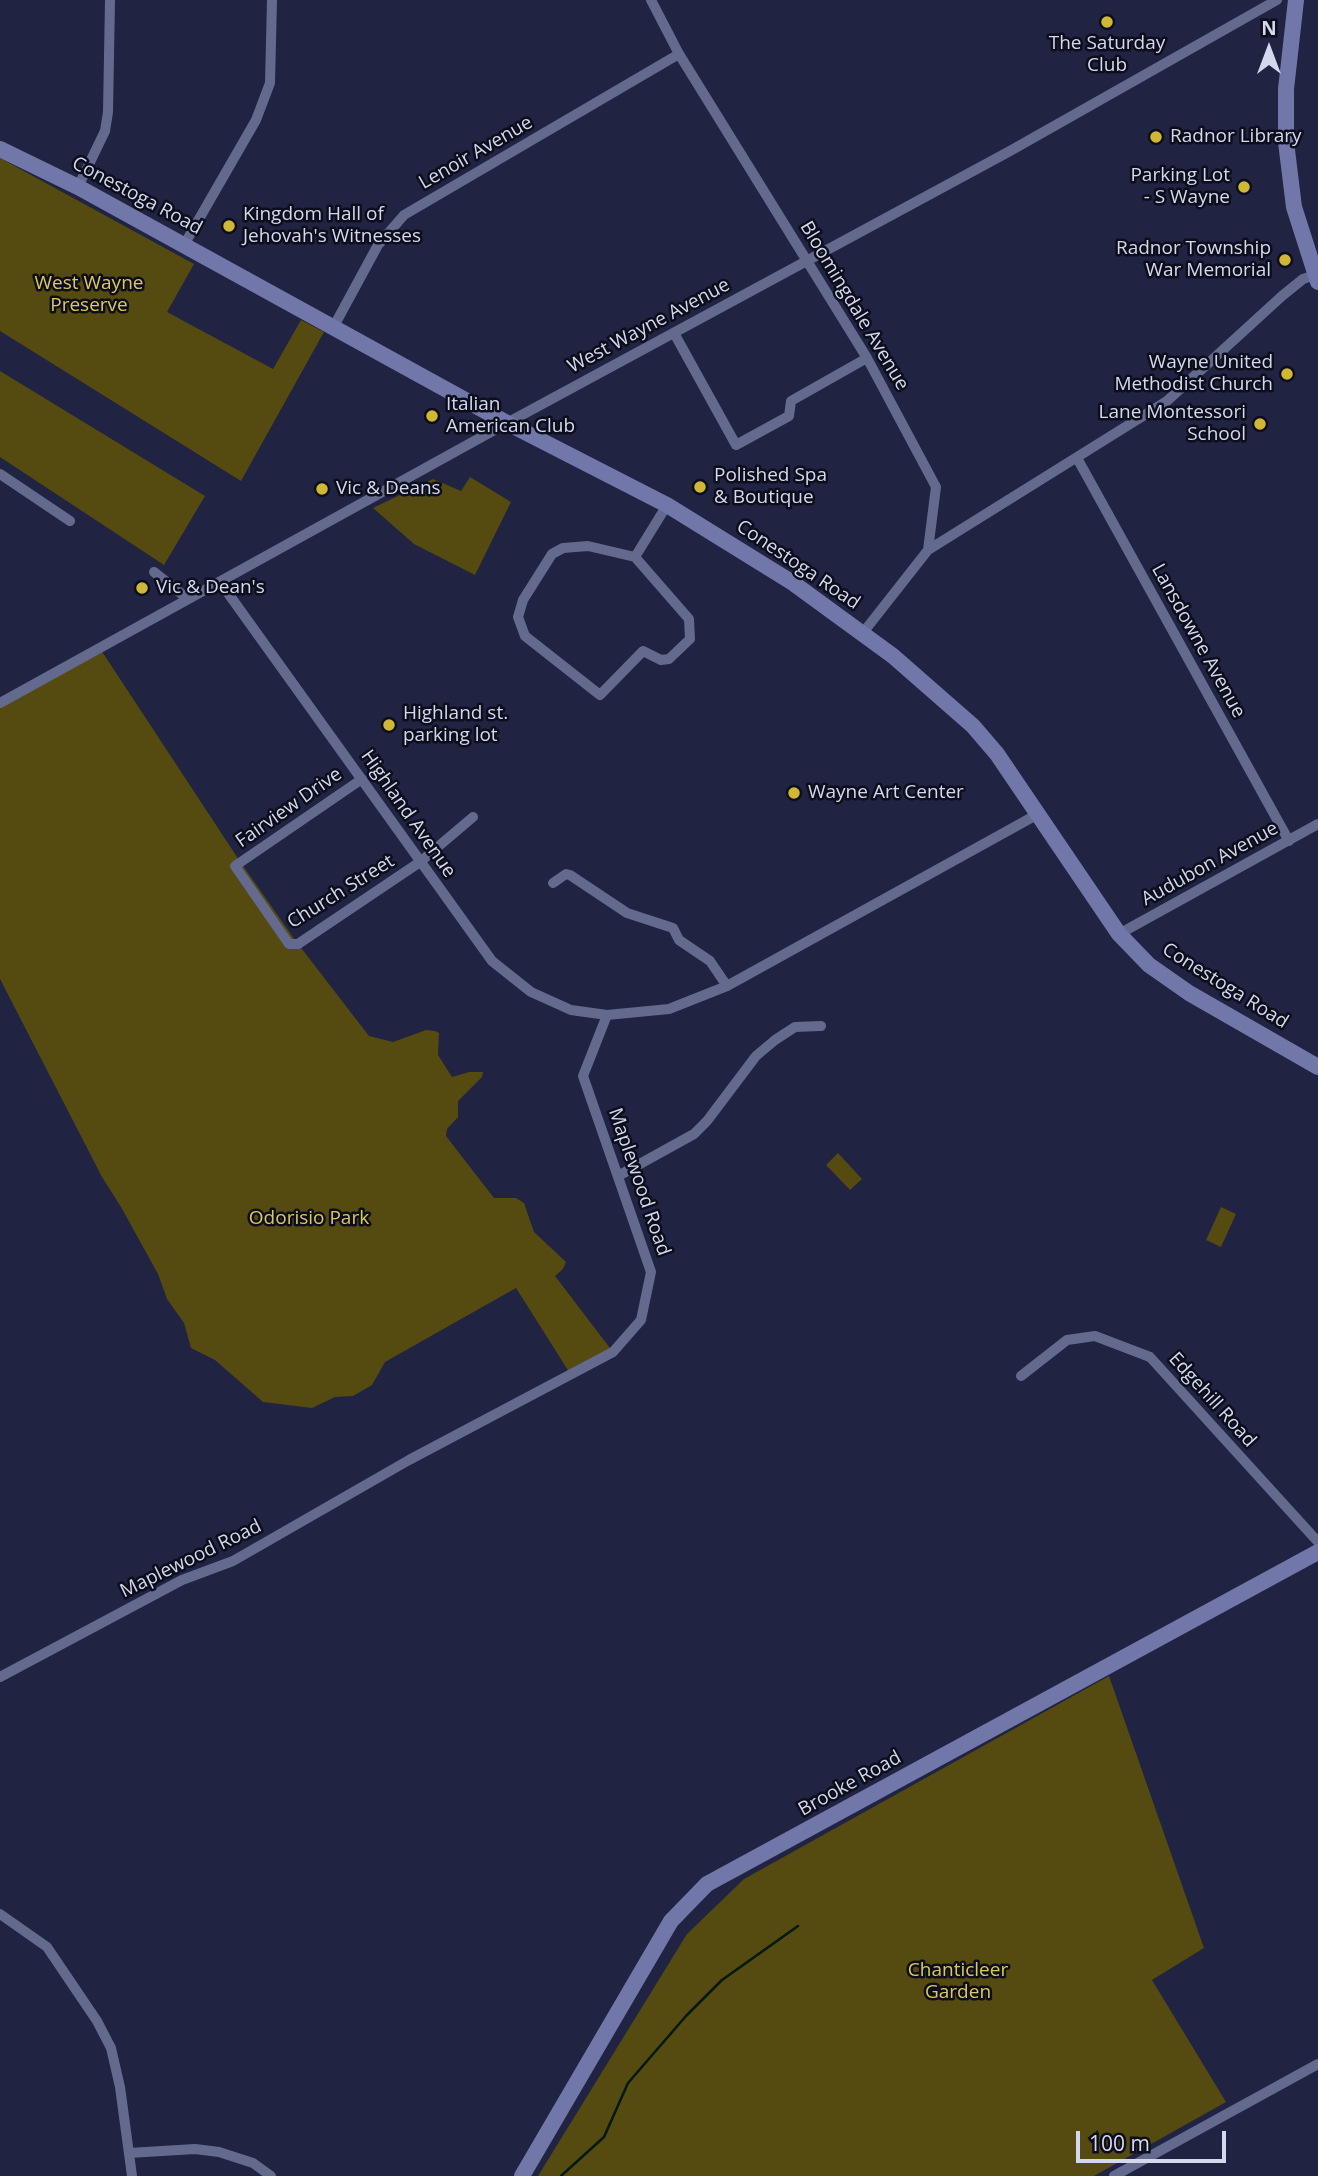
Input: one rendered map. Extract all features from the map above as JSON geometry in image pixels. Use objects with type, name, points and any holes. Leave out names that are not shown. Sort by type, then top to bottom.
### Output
[{"type":"main road","points":[[1296,0],[1286,89],[1286,142],[1294,207],[1317,278]]},
{"type":"main road","name":"Conestoga Road","points":[[0,149],[78,187],[506,423],[667,505],[793,583],[893,656],[973,726],[1038,814],[1119,934],[1149,965],[1172,982],[1318,1067]]},
{"type":"main road","name":"Brooke Road","points":[[522,2176],[671,1921],[708,1884],[1318,1552]]},
{"type":"street","points":[[78,187],[105,131],[108,112],[110,0]]},
{"type":"street","points":[[184,245],[256,120],[270,83],[272,0]]},
{"type":"street","name":"Bloomingdale Avenue","points":[[651,0],[679,54],[867,358],[936,487],[929,550]]},
{"type":"street","name":"West Wayne Avenue","points":[[0,702],[1278,0]]},
{"type":"street","name":"Lenoir Avenue","points":[[334,326],[378,245],[404,215],[679,54]]},
{"type":"street","points":[[862,634],[929,550],[1167,401],[1282,296],[1303,279],[1317,278]]},
{"type":"street","points":[[674,333],[736,445],[789,416],[791,401],[867,358]]},
{"type":"street","name":"Lansdowne Avenue","points":[[1077,458],[1289,841]]},
{"type":"street","points":[[0,474],[70,521]]},
{"type":"street","points":[[635,557],[667,505]]},
{"type":"street","points":[[582,545],[635,557],[689,619],[690,639],[669,659],[661,660],[643,651],[600,695],[525,636],[518,617],[529,588],[556,551],[582,545]]},
{"type":"street","points":[[154,572],[188,599]]},
{"type":"street","name":"Highland Avenue","points":[[220,582],[492,961],[531,992],[571,1010],[607,1015]]},
{"type":"street","name":"Fairview Drive","points":[[235,866],[362,779]]},
{"type":"street","points":[[607,1015],[669,1010],[727,986],[1038,814]]},
{"type":"street","points":[[420,862],[473,817]]},
{"type":"street","name":"Audubon Avenue","points":[[1119,934],[1318,824]]},
{"type":"street","name":"Church Street","points":[[235,866],[289,944],[298,944],[420,862]]},
{"type":"street","points":[[553,883],[566,874],[570,875],[627,914],[673,928],[679,940],[710,961],[727,986]]},
{"type":"street","name":"Maplewood Road","points":[[0,1677],[182,1580],[233,1562],[409,1460],[613,1352],[641,1320],[651,1272],[583,1076],[607,1015]]},
{"type":"street","points":[[618,1176],[694,1134],[756,1056],[775,1040],[795,1027],[821,1026]]},
{"type":"street","name":"Edgehill Road","points":[[1021,1376],[1067,1340],[1095,1336],[1150,1357],[1318,1542]]},
{"type":"street","points":[[0,1914],[47,1947],[97,2021],[111,2048],[120,2087],[132,2176]]},
{"type":"street","points":[[1114,2176],[1318,2064]]},
{"type":"street","points":[[129,2153],[195,2149],[219,2152],[253,2163],[271,2176]]},
{"type":"green space","name":"West Wayne Preserve","points":[[0,158],[194,264],[167,312],[273,369],[301,320],[324,332],[241,481],[0,331]]},
{"type":"green space","points":[[0,371],[205,496],[164,565],[0,457]]},
{"type":"green space","points":[[470,477],[511,502],[475,575],[414,544],[373,508],[433,479],[461,491]]},
{"type":"green space","name":"Odorisio Park","points":[[99,647],[241,863],[295,940],[369,1036],[393,1042],[426,1030],[435,1031],[439,1033],[438,1055],[452,1077],[469,1072],[483,1072],[482,1077],[458,1101],[458,1117],[447,1129],[446,1136],[494,1198],[516,1198],[524,1203],[534,1232],[566,1262],[555,1276],[613,1352],[571,1375],[516,1288],[385,1362],[372,1385],[353,1396],[335,1397],[312,1408],[263,1402],[215,1360],[191,1348],[184,1323],[167,1299],[158,1274],[102,1177],[0,979],[0,703]]},
{"type":"green space","points":[[838,1153],[862,1179],[850,1190],[826,1165]]},
{"type":"green space","points":[[1221,1207],[1236,1214],[1221,1247],[1206,1240]]},
{"type":"green space","name":"Chanticleer Garden","points":[[1109,1676],[1204,1948],[1152,1980],[1226,2102],[1094,2176],[538,2176],[687,1934],[744,1879]]},
{"type":"waterway","points":[[561,2176],[604,2137],[628,2083],[686,2016],[722,1980],[798,1926]]},
{"type":"place","name":"The Saturday Club","points":[[1107,22]]},
{"type":"place","name":"Radnor Library","points":[[1156,137]]},
{"type":"place","name":"Parking Lot - S Wayne","points":[[1244,187]]},
{"type":"place","name":"Kingdom Hall of Jehovah's Witnesses","points":[[229,226]]},
{"type":"place","name":"Radnor Township War Memorial","points":[[1285,260]]},
{"type":"place","name":"Wayne United Methodist Church","points":[[1287,374]]},
{"type":"place","name":"Italian American Club","points":[[432,416]]},
{"type":"place","name":"Lane Montessori School","points":[[1260,424]]},
{"type":"place","name":"Polished Spa & Boutique","points":[[700,487]]},
{"type":"place","name":"Vic & Deans","points":[[322,489]]},
{"type":"place","name":"Vic & Dean's","points":[[142,588]]},
{"type":"place","name":"Highland st. parking lot","points":[[389,725]]},
{"type":"place","name":"Wayne Art Center","points":[[794,793]]}]
